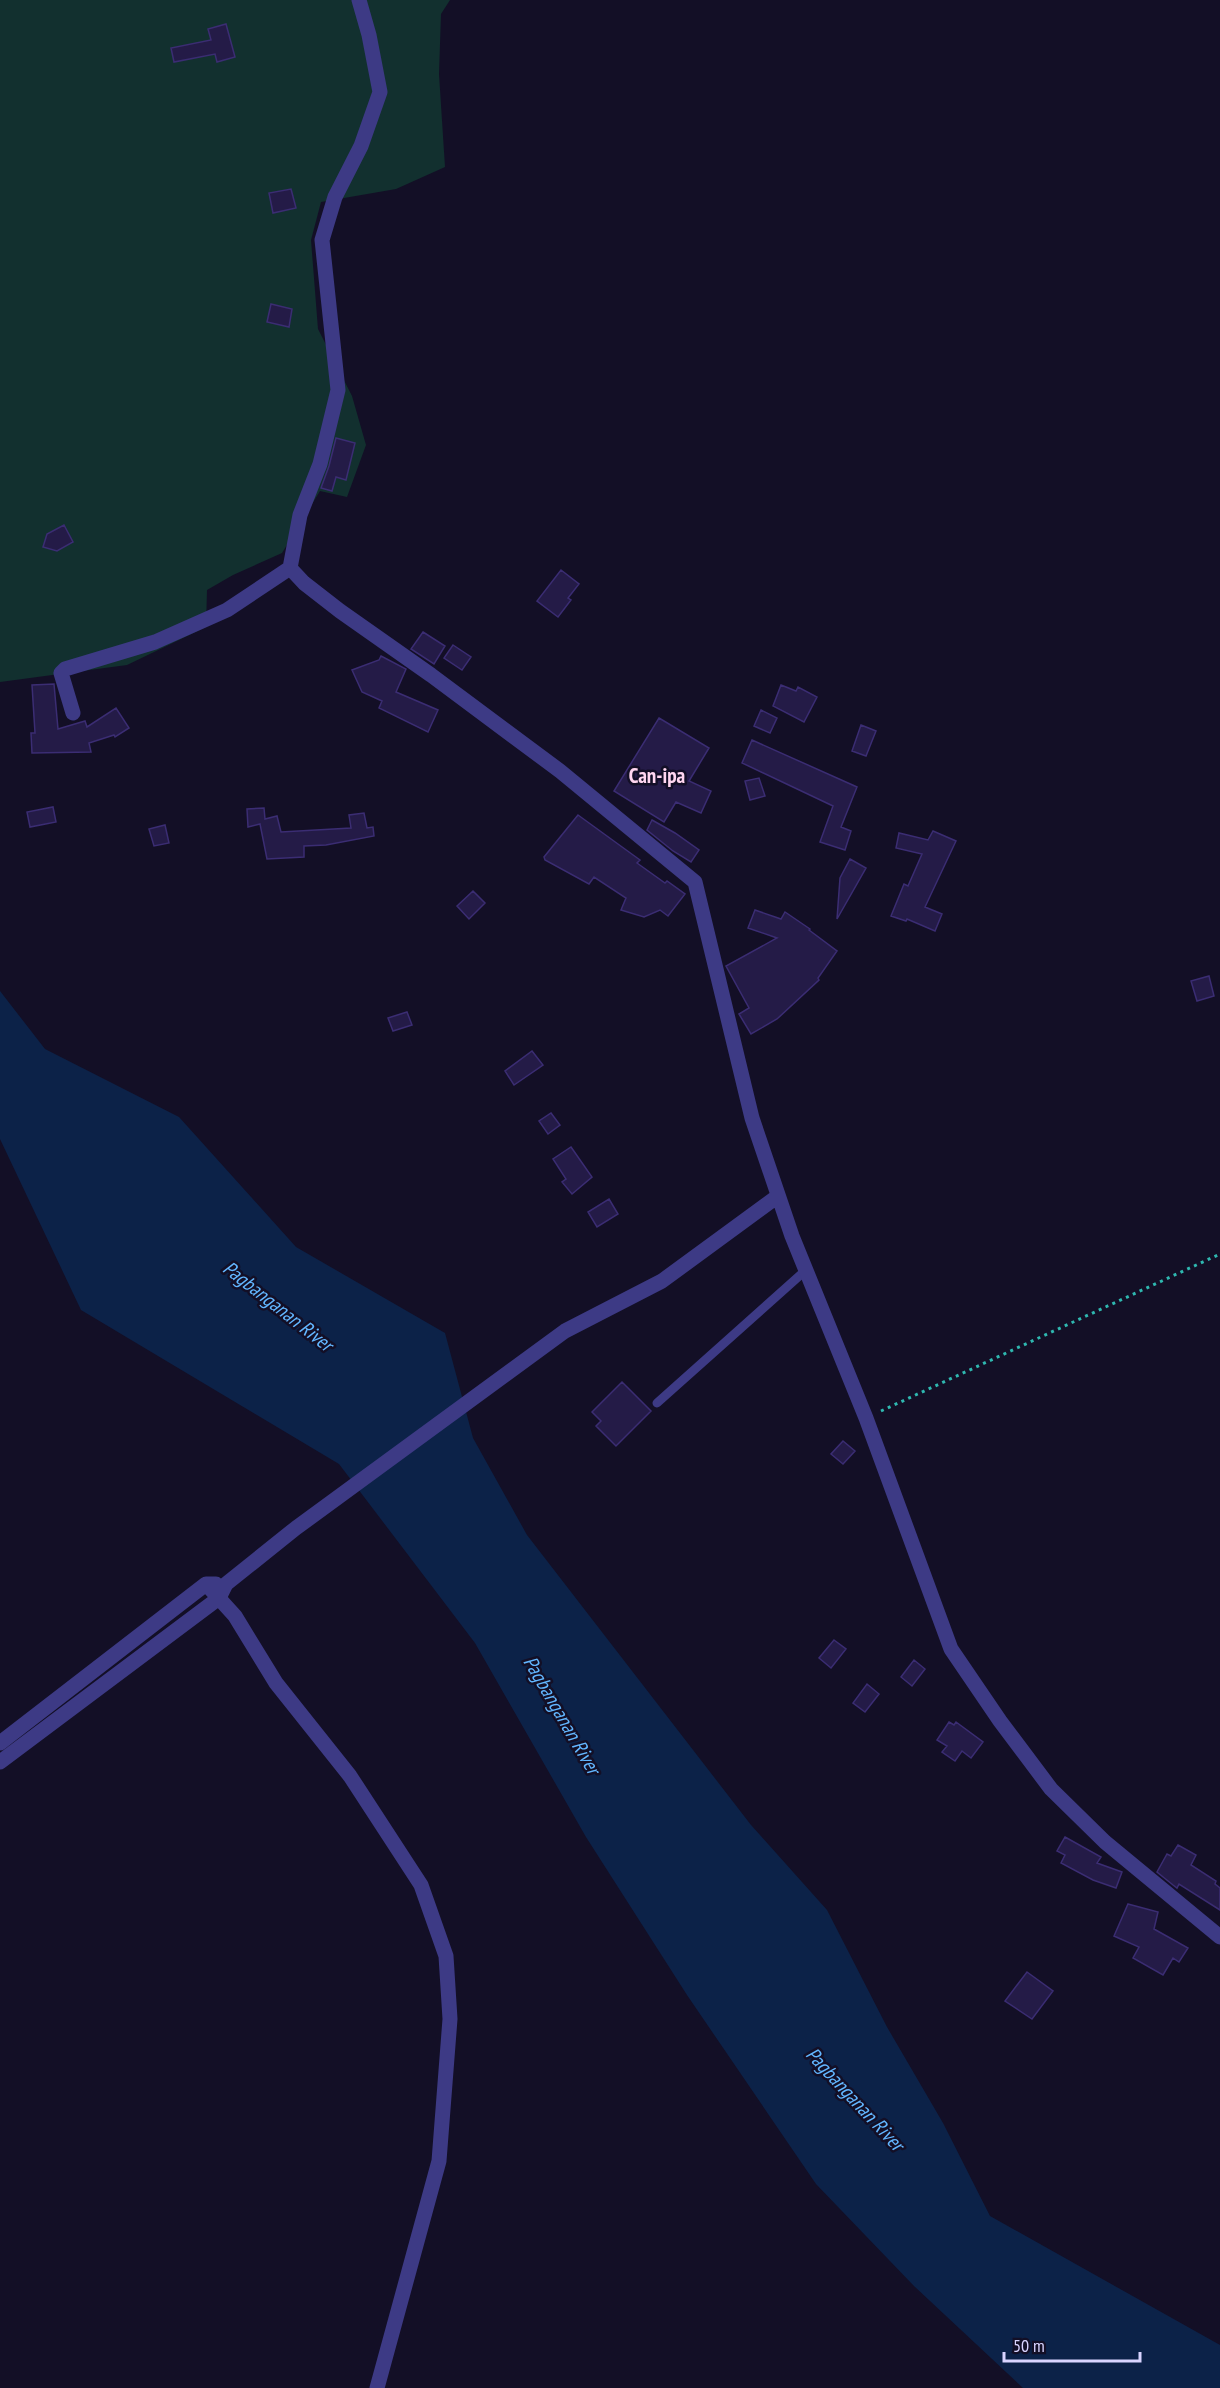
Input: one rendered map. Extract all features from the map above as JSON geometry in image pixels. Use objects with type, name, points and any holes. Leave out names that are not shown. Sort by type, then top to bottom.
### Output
[{"type":"street","points":[[73,713],[62,671],[156,642],[227,610],[290,568],[300,515],[320,464],[339,390],[322,240],[335,197],[361,146],[380,92],[369,35],[359,0]]},
{"type":"street","points":[[290,568],[304,584],[560,771],[695,882],[752,1118],[778,1196],[866,1418],[951,1649],[1000,1721],[1051,1789],[1105,1842],[1220,1937]]},
{"type":"street","points":[[0,1762],[223,1591],[296,1528],[565,1331],[662,1281],[778,1196]]},
{"type":"street","points":[[0,1743],[206,1584],[223,1591],[235,1616],[276,1683],[350,1776],[421,1885],[446,1956],[450,2019],[439,2161],[377,2388]]},
{"type":"lane","points":[[657,1402],[806,1269]]},
{"type":"path","points":[[866,1418],[1220,1254]]},
{"type":"green space","points":[[0,0],[450,0],[441,14],[439,74],[445,167],[396,189],[321,202],[311,240],[318,329],[352,396],[366,445],[347,497],[320,491],[282,553],[233,575],[207,590],[206,627],[127,665],[0,682]]},
{"type":"water","name":"Pagbanganan River","points":[[0,991],[45,1049],[179,1117],[296,1247],[445,1333],[473,1438],[527,1535],[751,1825],[827,1910],[887,2027],[943,2123],[990,2216],[1220,2345],[1220,2388],[1023,2388],[914,2286],[816,2184],[687,1995],[586,1837],[475,1643],[339,1464],[81,1310],[0,1139]]},
{"type":"building","points":[[226,24],[235,57],[217,62],[215,54],[174,62],[171,48],[211,40],[208,29]]},
{"type":"building","points":[[291,189],[296,208],[273,213],[269,193]]},
{"type":"building","points":[[271,304],[292,309],[289,327],[267,322]]},
{"type":"building","points":[[336,438],[355,443],[346,480],[336,477],[332,491],[321,488]]},
{"type":"building","points":[[64,525],[73,542],[57,551],[43,547],[47,534]]},
{"type":"building","points":[[561,570],[579,584],[568,598],[571,600],[558,617],[537,601]]},
{"type":"building","points":[[423,632],[445,646],[434,664],[411,649]]},
{"type":"building","points":[[453,645],[471,657],[462,670],[444,658]]},
{"type":"building","points":[[381,656],[406,669],[396,692],[438,710],[428,732],[379,708],[382,701],[362,692],[352,670],[379,660]]},
{"type":"building","points":[[54,684],[58,729],[85,721],[87,727],[116,708],[129,728],[115,737],[114,735],[89,743],[91,752],[32,753],[31,733],[35,733],[32,685]]},
{"type":"building","points":[[781,685],[796,691],[798,687],[817,697],[804,722],[773,706]]},
{"type":"building","points":[[761,710],[777,718],[770,733],[754,726]]},
{"type":"building","points":[[659,718],[709,748],[689,781],[711,791],[701,813],[676,802],[664,822],[614,791]]},
{"type":"building","points":[[861,725],[876,731],[866,756],[852,751]]},
{"type":"building","points":[[752,740],[857,787],[841,827],[851,831],[845,850],[820,842],[833,806],[742,763]]},
{"type":"building","points":[[759,778],[765,796],[750,800],[745,781]]},
{"type":"building","points":[[53,807],[56,822],[30,827],[27,812]]},
{"type":"building","points":[[264,808],[265,819],[277,816],[281,832],[351,828],[349,815],[364,813],[367,828],[373,827],[374,836],[326,845],[304,846],[304,857],[267,859],[260,824],[248,827],[247,809]]},
{"type":"building","points":[[578,815],[640,860],[637,863],[685,894],[668,916],[660,910],[644,917],[621,910],[626,898],[594,877],[589,884],[545,860],[544,857]]},
{"type":"building","points":[[652,820],[699,850],[691,862],[647,830]]},
{"type":"building","points":[[165,825],[169,843],[154,846],[149,829]]},
{"type":"building","points":[[933,831],[956,841],[925,907],[942,914],[935,931],[907,919],[906,921],[891,916],[904,884],[908,886],[922,854],[896,848],[899,833],[928,840]]},
{"type":"building","points":[[850,859],[866,868],[837,919],[840,878]]},
{"type":"building","points":[[473,891],[485,903],[469,919],[457,906]]},
{"type":"building","points":[[755,910],[781,919],[785,912],[837,951],[818,978],[819,980],[777,1019],[751,1034],[739,1014],[749,1008],[726,966],[777,938],[748,928]]},
{"type":"building","points":[[1209,976],[1214,996],[1197,1001],[1191,981]]},
{"type":"building","points":[[407,1012],[412,1025],[393,1031],[388,1018]]},
{"type":"building","points":[[532,1051],[543,1065],[514,1085],[505,1071]]},
{"type":"building","points":[[551,1113],[560,1125],[548,1134],[539,1121]]},
{"type":"building","points":[[571,1147],[592,1177],[572,1194],[562,1182],[566,1179],[553,1159]]},
{"type":"building","points":[[609,1199],[618,1214],[597,1227],[588,1212]]},
{"type":"building","points":[[622,1382],[651,1411],[616,1446],[596,1426],[601,1421],[592,1412]]},
{"type":"building","points":[[843,1441],[855,1451],[843,1464],[831,1454]]},
{"type":"building","points":[[834,1640],[846,1649],[831,1668],[819,1658]]},
{"type":"building","points":[[914,1660],[925,1669],[912,1686],[901,1677]]},
{"type":"building","points":[[867,1684],[879,1694],[865,1712],[853,1703]]},
{"type":"building","points":[[949,1722],[954,1725],[956,1722],[983,1742],[971,1758],[962,1751],[955,1761],[942,1752],[947,1746],[937,1740]]},
{"type":"building","points":[[1065,1837],[1101,1857],[1097,1863],[1122,1872],[1116,1888],[1093,1880],[1061,1863],[1065,1855],[1057,1851]]},
{"type":"building","points":[[1178,1845],[1196,1855],[1191,1865],[1216,1881],[1215,1884],[1220,1888],[1220,1910],[1179,1884],[1177,1888],[1157,1872],[1167,1854],[1171,1856]]},
{"type":"building","points":[[1128,1904],[1158,1912],[1154,1929],[1188,1948],[1179,1962],[1173,1958],[1163,1975],[1133,1958],[1139,1947],[1114,1936]]},
{"type":"building","points":[[1027,1972],[1053,1991],[1032,2019],[1005,2001]]},
{"type":"district","name":"Can-ipa","points":[[657,775]]}]
